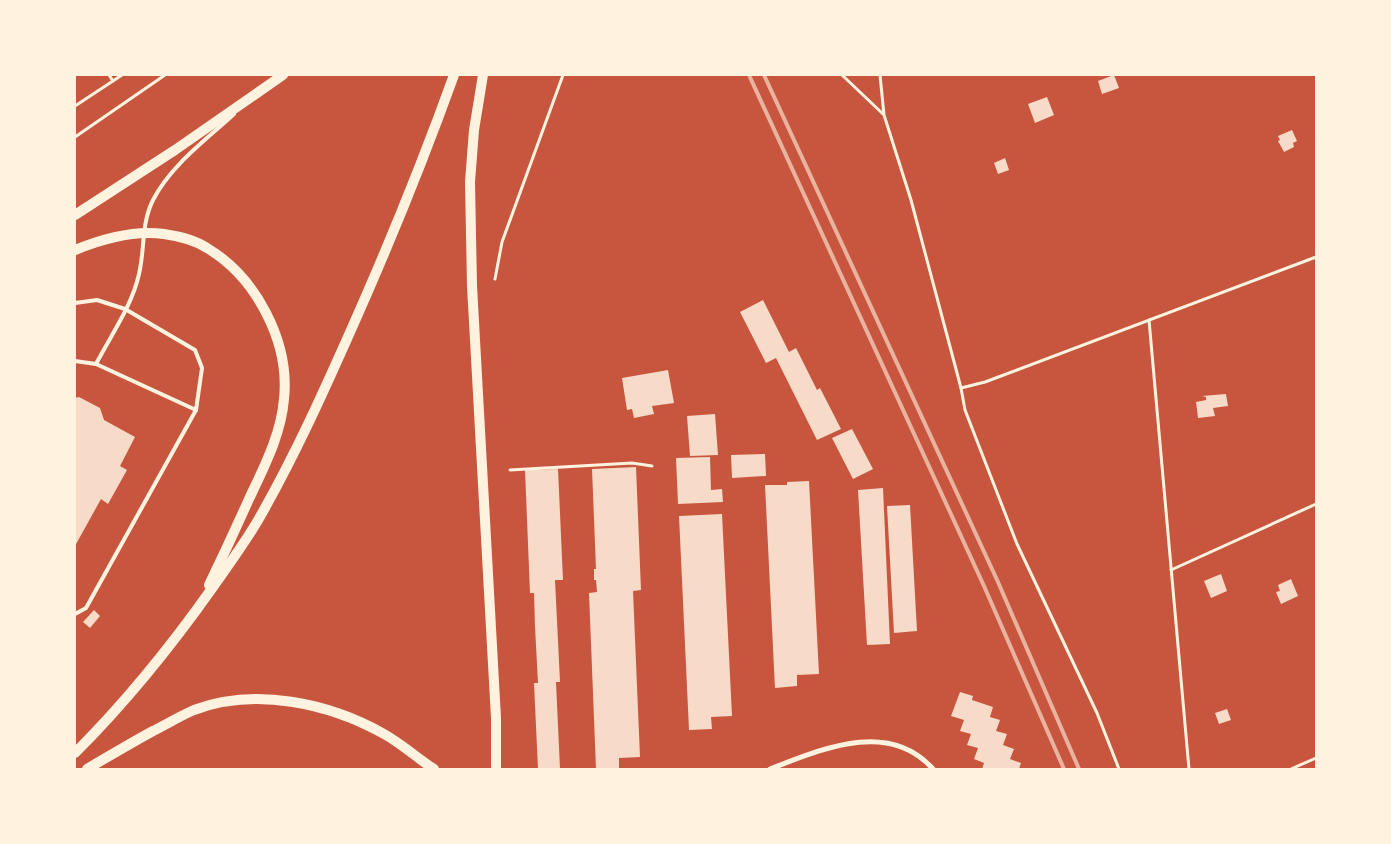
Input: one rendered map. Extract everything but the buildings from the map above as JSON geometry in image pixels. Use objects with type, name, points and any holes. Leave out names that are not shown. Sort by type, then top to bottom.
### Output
[{"type":"main road","points":[[75,215],[175,150],[283,75]]},
{"type":"main road","points":[[75,753],[124,700],[199,608],[261,515],[306,427],[377,271],[454,75]]},
{"type":"main road","points":[[483,75],[474,130],[470,182],[472,286],[496,718],[496,769]]},
{"type":"main road","points":[[75,250],[144,232],[178,237],[206,247],[237,273],[251,288],[272,323],[283,361],[286,381],[278,432],[199,608]]},
{"type":"main road","points":[[87,769],[194,710],[220,703],[259,699],[288,701],[312,706],[359,721],[398,743],[434,769]]},
{"type":"street","points":[[770,769],[829,747],[869,740],[892,744],[910,751],[923,759],[933,769]]},
{"type":"lane","points":[[96,364],[125,309],[139,273],[149,210],[159,189],[191,153],[258,93]]},
{"type":"lane","points":[[75,303],[97,300],[125,309],[195,350],[202,368],[196,410],[86,608],[75,614]]},
{"type":"lane","points":[[75,361],[96,364],[196,410]]},
{"type":"path","points":[[109,75],[113,81]]},
{"type":"path","points":[[75,106],[122,75]]},
{"type":"path","points":[[75,137],[165,75]]},
{"type":"path","points":[[495,279],[502,242],[563,75]]},
{"type":"path","points":[[842,75],[884,115]]},
{"type":"path","points":[[880,75],[884,115],[911,200],[966,410],[1017,544],[1097,713],[1119,769]]},
{"type":"path","points":[[961,388],[984,382],[1316,257]]},
{"type":"path","points":[[1149,320],[1189,769]]},
{"type":"path","points":[[510,470],[632,463],[652,466]]},
{"type":"path","points":[[1171,570],[1316,504]]},
{"type":"path","points":[[1291,769],[1316,758]]},
{"type":"railway","points":[[749,75],[984,586],[1064,769]]},
{"type":"railway","points":[[764,75],[998,582],[1079,769]]}]
